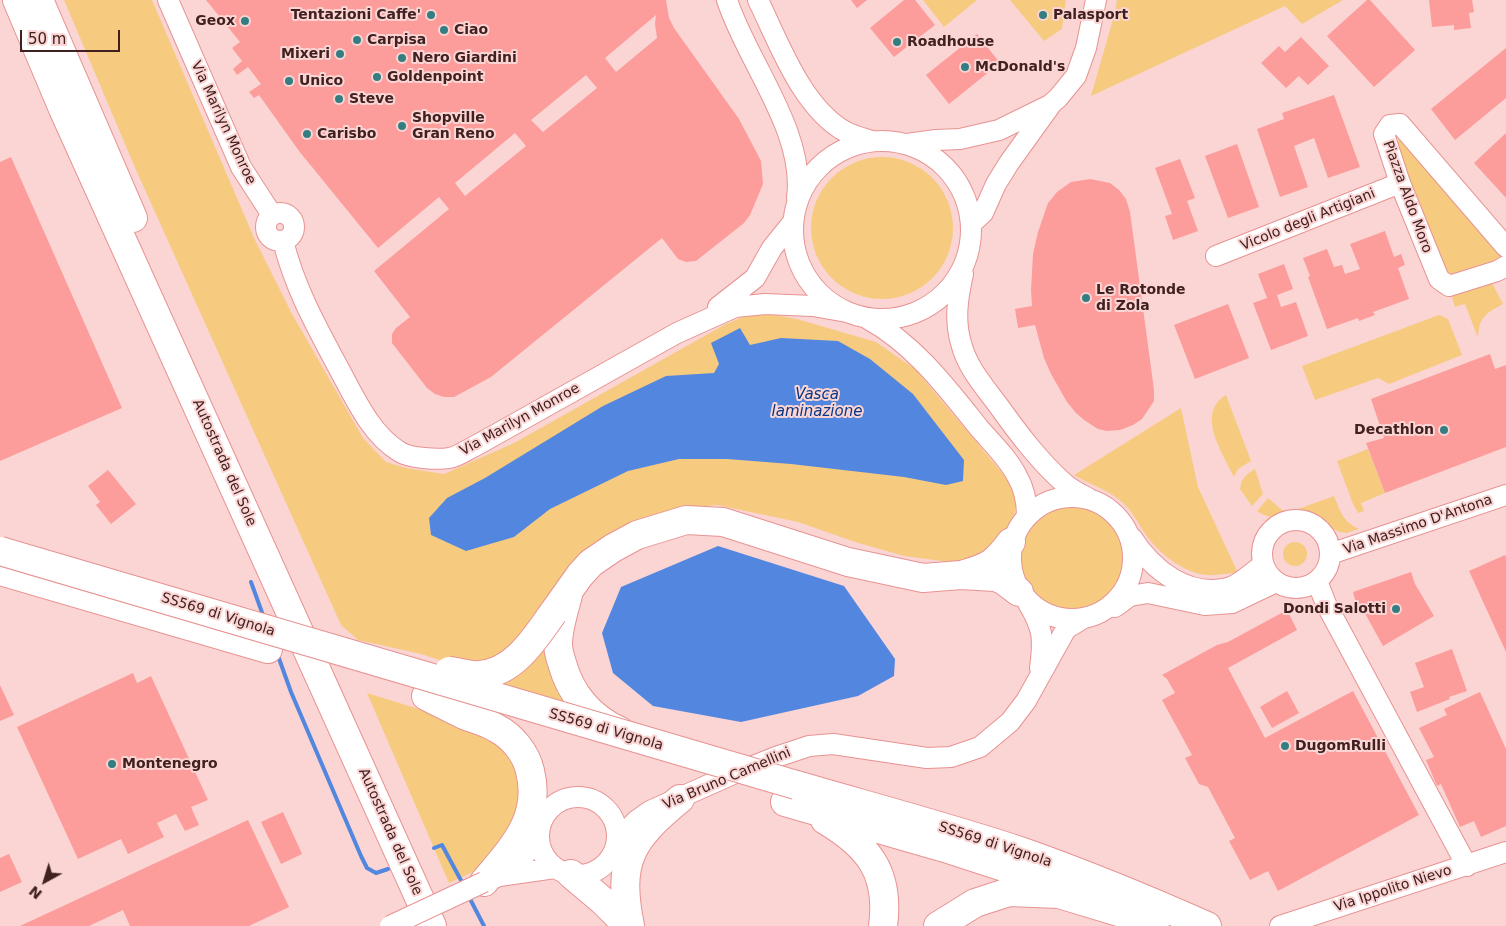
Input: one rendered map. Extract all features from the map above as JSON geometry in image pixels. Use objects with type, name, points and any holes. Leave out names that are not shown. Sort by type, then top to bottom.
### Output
[{"type":"highway","name":"Autostrada del Sole","points":[[16,0],[432,926]]},
{"type":"highway","name":"Autostrada del Sole","points":[[39,0],[126,203],[451,926]]},
{"type":"highway","points":[[254,625],[370,649],[448,671],[479,675],[501,669],[514,662],[539,633],[580,575],[592,563],[613,548],[637,535],[686,520],[723,522],[848,562],[923,578],[961,575],[995,577],[1003,580],[1021,594]]},
{"type":"highway","points":[[961,575],[990,565],[997,560],[1011,542]]},
{"type":"highway","name":"SS569 di Vignola","points":[[0,551],[646,742],[795,798],[1073,890],[1158,924]]},
{"type":"highway","name":"SS569 di Vignola","points":[[0,571],[426,696],[795,798],[938,826],[1024,853],[1132,893],[1207,926]]},
{"type":"highway","points":[[569,591],[558,646],[567,679],[576,696],[600,720],[615,729],[646,742]]},
{"type":"highway","points":[[426,696],[496,728],[516,744],[528,762],[533,781],[534,798],[527,822],[492,879]]},
{"type":"highway","points":[[795,798],[837,827],[862,848],[872,861],[879,873],[883,888],[883,926]]},
{"type":"highway","points":[[629,926],[624,881],[634,846],[648,828],[680,799]]},
{"type":"highway","points":[[563,871],[602,901],[629,926]]},
{"type":"highway","points":[[938,926],[975,903],[1009,892],[1059,894],[1158,924]]},
{"type":"street","name":"Via Marilyn Monroe","points":[[168,0],[241,167],[272,215],[266,224],[267,234],[274,240],[283,241],[289,267],[303,302],[377,434],[401,454],[427,458],[450,458],[477,445],[692,325],[734,306],[757,304],[813,306],[856,314]]},
{"type":"street","points":[[727,0],[736,26],[779,110],[791,142],[799,183],[794,216],[794,244],[801,266],[812,285],[828,300],[883,327],[908,347],[958,399],[1017,475],[1024,492],[1027,516]]},
{"type":"street","points":[[758,0],[800,85],[822,113],[846,131],[872,141]]},
{"type":"street","points":[[971,224],[984,213],[996,184],[1050,105],[1076,76],[1086,48],[1096,0]]},
{"type":"street","points":[[907,144],[960,139],[999,130],[1050,105]]},
{"type":"street","name":"Piazza Aldo Moro","points":[[1503,274],[1449,286],[1439,279],[1400,183],[1384,134],[1390,125],[1400,124],[1506,247]]},
{"type":"street","points":[[794,216],[801,192],[810,177],[822,163],[854,145],[872,141],[889,141],[907,144],[935,158],[957,180],[969,209],[971,238],[957,307],[959,334],[966,358],[973,372],[1012,425],[1049,469],[1067,486],[1105,506],[1118,517],[1141,552],[1155,567],[1173,579],[1192,587],[1205,589],[1228,588],[1263,565]]},
{"type":"street","name":"Vicolo degli Artigiani","points":[[1216,256],[1400,183]]},
{"type":"street","name":"Via Marilyn Monroe","points":[[692,325],[734,296],[755,278],[772,248],[794,216]]},
{"type":"street","points":[[856,314],[879,319],[895,318],[910,315],[924,309],[937,301],[948,290],[958,278],[965,264]]},
{"type":"street","name":"Via Massimo D'Antona","points":[[1330,554],[1506,495]]},
{"type":"street","points":[[1090,499],[1073,497],[1056,499],[1040,505],[1027,516],[1011,542],[1012,572],[1021,594],[1037,609],[1052,617],[1064,619],[1090,616],[1110,610],[1130,596],[1148,593],[1205,605],[1232,603],[1276,582]]},
{"type":"street","points":[[1296,520],[1306,521],[1316,526],[1326,539],[1330,554],[1329,564],[1318,582],[1301,589],[1292,589],[1276,582],[1268,575],[1263,565],[1261,554],[1268,534],[1275,526],[1285,521],[1296,520]]},
{"type":"street","points":[[1090,616],[1113,604],[1123,592],[1130,578],[1133,562],[1132,546],[1127,531]]},
{"type":"street","points":[[1318,582],[1326,604],[1467,866]]},
{"type":"street","name":"Via Bruno Camellini","points":[[1021,594],[1039,622],[1042,651],[1039,680]]},
{"type":"street","name":"Via Bruno Camellini","points":[[650,811],[776,757],[809,746],[833,744],[927,758],[952,757],[980,747],[1010,722],[1026,701],[1066,628],[1090,616]]},
{"type":"street","points":[[563,871],[544,857],[539,842],[538,832],[541,822],[546,812],[553,805],[562,799],[572,796],[583,796],[602,804],[634,812],[650,811]]},
{"type":"street","points":[[602,804],[615,821],[617,842],[614,852]]},
{"type":"street","points":[[492,879],[563,871],[588,874],[596,871],[609,860],[625,832],[636,820],[650,811]]},
{"type":"street","points":[[390,926],[492,879],[539,842]]},
{"type":"street","name":"Via Ippolito Nievo","points":[[1280,926],[1506,852]]},
{"type":"shaded area","points":[[64,0],[152,0],[255,240],[291,312],[363,438],[386,462],[406,468],[444,474],[514,443],[724,325],[749,314],[770,314],[797,319],[876,342],[915,369],[1010,482],[1017,498],[1014,517],[994,548],[968,562],[950,562],[904,556],[855,542],[798,522],[717,505],[680,509],[643,522],[503,660],[452,664],[421,654],[358,640],[341,625],[136,170]]},
{"type":"shaded area","points":[[923,0],[977,0],[944,27]]},
{"type":"shaded area","name":"Palasport","points":[[1010,0],[1066,0],[1062,29],[1044,41]]},
{"type":"shaded area","points":[[1117,0],[1343,0],[1302,24],[1285,6],[1091,96]]},
{"type":"shaded area","points":[[1403,137],[1502,256],[1499,260],[1455,277],[1444,271],[1396,150],[1396,142]]},
{"type":"shaded area","points":[[882,157],[909,163],[921,169],[932,178],[941,189],[947,201],[953,228],[947,255],[941,267],[932,278],[921,287],[909,293],[882,299],[855,293],[843,287],[832,278],[823,267],[817,255],[811,228],[817,201],[823,189],[832,178],[843,169],[855,163]]},
{"type":"shaded area","points":[[1492,283],[1503,304],[1484,317],[1480,325],[1478,338],[1465,304],[1455,307],[1452,297],[1453,295]]},
{"type":"shaded area","points":[[1439,315],[1448,319],[1462,355],[1389,384],[1378,378],[1315,400],[1302,366]]},
{"type":"shaded area","points":[[1226,395],[1251,461],[1238,469],[1234,477],[1218,446],[1212,423],[1213,412],[1217,403]]},
{"type":"shaded area","points":[[1181,408],[1198,487],[1238,573],[1207,575],[1180,566],[1163,554],[1149,540],[1130,510],[1124,504],[1106,491],[1074,475]]},
{"type":"shaded area","points":[[1368,449],[1385,493],[1361,503],[1364,511],[1358,513],[1337,461]]},
{"type":"shaded area","points":[[1255,469],[1263,494],[1252,506],[1240,489],[1244,477]]},
{"type":"shaded area","points":[[1334,496],[1345,519],[1359,529],[1346,533],[1340,532],[1298,509]]},
{"type":"shaded area","points":[[1268,498],[1290,517],[1272,517],[1257,511]]},
{"type":"shaded area","points":[[1072,507],[1092,511],[1108,522],[1119,538],[1123,558],[1119,578],[1108,594],[1092,605],[1072,609],[1052,605],[1036,594],[1025,578],[1021,558],[1025,538],[1036,522],[1052,511]]},
{"type":"shaded area","points":[[1295,542],[1303,546],[1307,554],[1303,562],[1295,566],[1287,562],[1283,554],[1287,546]]},
{"type":"shaded area","points":[[555,620],[583,712],[484,685]]},
{"type":"shaded area","points":[[367,693],[435,714],[486,734],[513,754],[528,806],[495,862],[449,883]]},
{"type":"water","name":"Vasca laminazione","points":[[740,328],[750,345],[781,338],[838,341],[870,359],[913,394],[964,460],[963,481],[946,485],[904,477],[791,464],[727,459],[679,459],[628,471],[550,509],[514,537],[466,551],[431,535],[429,518],[447,498],[485,478],[603,406],[666,376],[714,373],[719,364],[711,343]]},
{"type":"water","points":[[718,546],[844,586],[895,659],[894,676],[858,696],[741,722],[653,706],[613,673],[602,633],[621,587]]},
{"type":"building","points":[[206,0],[666,0],[669,18],[674,28],[739,119],[761,161],[763,184],[750,215],[744,223],[696,261],[686,262],[678,259],[662,238],[491,377],[454,397],[444,397],[435,394],[427,388],[392,343],[392,334],[396,328],[410,317],[374,271],[449,209],[439,197],[378,248],[299,151],[259,95],[254,98],[249,92],[261,84],[248,67],[237,75],[233,69],[242,61],[232,48],[240,42]],"holes":[[[656,15],[657,38],[616,72],[605,58]],[[586,75],[597,88],[543,132],[531,120]],[[515,133],[526,146],[465,196],[455,183]]]},
{"type":"building","points":[[851,0],[867,0],[857,8]]},
{"type":"building","name":"Roadhouse","points":[[904,0],[915,0],[935,25],[894,57],[870,28]]},
{"type":"building","points":[[1367,0],[1370,0],[1415,50],[1374,87],[1327,36]]},
{"type":"building","points":[[1429,0],[1472,0],[1474,12],[1469,13],[1471,28],[1454,30],[1454,25],[1432,27]]},
{"type":"building","name":"McDonald's","points":[[977,34],[1000,63],[949,104],[926,75]]},
{"type":"building","points":[[1301,37],[1329,66],[1308,85],[1299,76],[1286,88],[1261,63],[1279,46],[1285,52]]},
{"type":"building","points":[[1506,48],[1506,98],[1455,140],[1431,109]]},
{"type":"building","points":[[1334,95],[1360,167],[1328,178],[1314,138],[1294,146],[1308,187],[1280,197],[1257,129],[1284,119],[1282,113]]},
{"type":"building","points":[[1506,133],[1506,198],[1474,163]]},
{"type":"building","points":[[1237,144],[1259,207],[1228,218],[1205,156]]},
{"type":"building","points":[[11,157],[122,408],[0,461],[0,162]]},
{"type":"building","points":[[1180,159],[1195,198],[1187,201],[1198,231],[1173,240],[1165,216],[1172,214],[1155,168]]},
{"type":"building","name":"Le Rotonde di Zola","points":[[1090,179],[1110,183],[1119,190],[1126,199],[1130,212],[1154,390],[1154,401],[1142,419],[1120,430],[1107,431],[1098,429],[1076,413],[1067,402],[1051,374],[1044,358],[1035,325],[1018,328],[1015,309],[1032,306],[1033,254],[1048,203],[1057,192],[1071,182]]},
{"type":"building","points":[[1385,231],[1394,257],[1401,254],[1405,265],[1398,268],[1409,299],[1373,312],[1375,315],[1359,321],[1358,318],[1327,329],[1303,258],[1327,249],[1334,267],[1342,265],[1345,274],[1360,269],[1350,244]]},
{"type":"building","points":[[1284,264],[1293,289],[1277,295],[1281,307],[1296,302],[1308,336],[1271,350],[1253,303],[1267,298],[1258,274]]},
{"type":"building","points":[[1228,304],[1249,358],[1195,379],[1174,325]]},
{"type":"building","name":"Decathlon","points":[[1490,354],[1495,369],[1506,365],[1506,447],[1385,493],[1366,443],[1384,438],[1371,399]]},
{"type":"building","points":[[108,470],[136,504],[111,524],[96,505],[100,502],[88,486]]},
{"type":"building","points":[[1505,555],[1506,557],[1506,652],[1469,571]]},
{"type":"building","name":"Dondi Salotti","points":[[1411,572],[1415,584],[1434,616],[1383,646],[1362,608],[1358,610],[1353,592]]},
{"type":"building","name":"DugomRulli","points":[[1287,610],[1297,630],[1228,668],[1265,738],[1353,691],[1419,815],[1278,891],[1268,871],[1250,880],[1229,841],[1235,838],[1208,787],[1199,784],[1185,758],[1192,755],[1162,700],[1175,693],[1167,679],[1162,675]]},
{"type":"building","points":[[1452,649],[1467,691],[1417,712],[1410,692],[1424,687],[1415,663]]},
{"type":"building","name":"Montenegro","points":[[133,673],[137,683],[151,676],[208,800],[191,807],[199,825],[185,831],[176,814],[157,823],[164,837],[128,854],[121,839],[78,859],[17,727]]},
{"type":"building","points":[[0,685],[14,715],[0,721]]},
{"type":"building","points":[[1287,691],[1299,713],[1272,728],[1260,707]]},
{"type":"building","points":[[1480,692],[1506,749],[1506,826],[1481,837],[1474,821],[1460,827],[1441,784],[1437,786],[1426,760],[1434,757],[1419,728],[1447,715],[1444,709]]},
{"type":"building","points":[[283,812],[302,854],[281,864],[261,822]]},
{"type":"building","points":[[248,820],[289,907],[249,926],[130,926],[123,910],[89,926],[20,926]]},
{"type":"building","points":[[9,854],[22,882],[0,892],[0,858]]},
{"type":"waterway","points":[[251,582],[264,618]]},
{"type":"waterway","points":[[277,653],[291,692],[367,868],[376,873],[388,869]]},
{"type":"waterway","points":[[434,848],[442,845],[463,884]]},
{"type":"waterway","points":[[468,895],[484,926]]},
{"type":"place","name":"Tentazioni Caffe'","points":[[431,15]]},
{"type":"place","name":"Palasport","points":[[1043,15]]},
{"type":"place","name":"Geox","points":[[245,21]]},
{"type":"place","name":"Ciao","points":[[444,30]]},
{"type":"place","name":"Carpisa","points":[[357,40]]},
{"type":"place","name":"Roadhouse","points":[[897,42]]},
{"type":"place","name":"Mixeri","points":[[340,54]]},
{"type":"place","name":"Nero Giardini","points":[[402,58]]},
{"type":"place","name":"McDonald's","points":[[965,67]]},
{"type":"place","name":"Goldenpoint","points":[[377,77]]},
{"type":"place","name":"Unico","points":[[289,81]]},
{"type":"place","name":"Steve","points":[[339,99]]},
{"type":"place","name":"Shopville Gran Reno","points":[[402,126]]},
{"type":"place","name":"Carisbo","points":[[307,134]]},
{"type":"place","name":"Le Rotonde di Zola","points":[[1086,298]]},
{"type":"place","name":"Decathlon","points":[[1444,430]]},
{"type":"place","name":"Dondi Salotti","points":[[1396,609]]},
{"type":"place","name":"DugomRulli","points":[[1285,746]]},
{"type":"place","name":"Montenegro","points":[[112,764]]}]
